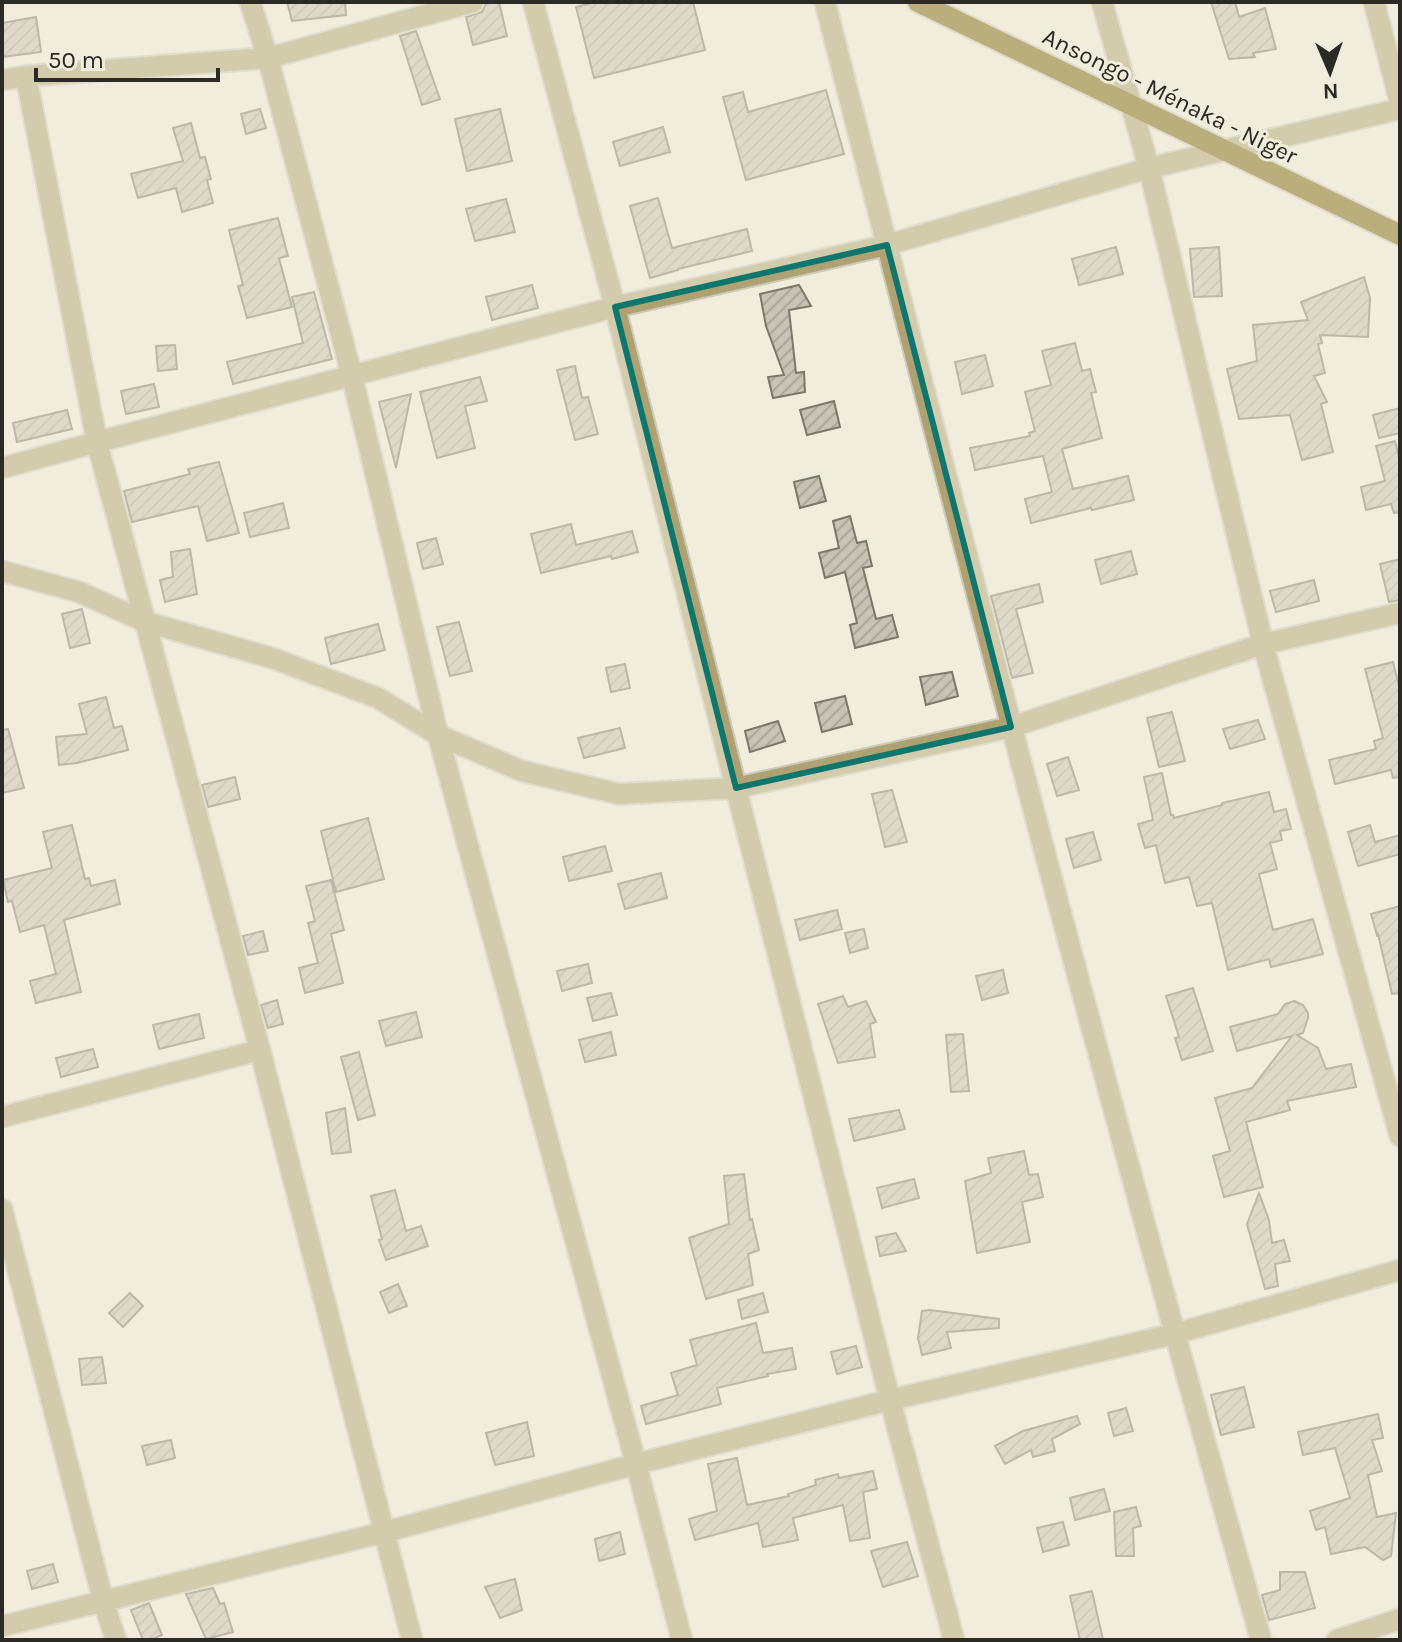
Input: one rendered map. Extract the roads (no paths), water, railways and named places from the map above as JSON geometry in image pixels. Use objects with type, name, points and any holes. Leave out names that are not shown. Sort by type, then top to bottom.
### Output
[{"type":"main road","name":"Ansongo - Ménaka - Niger","points":[[918,2],[1400,235]]},
{"type":"street","points":[[250,2],[268,58],[352,376],[438,735],[682,1640]]},
{"type":"street","points":[[2,80],[268,58],[473,2]]},
{"type":"street","points":[[533,2],[615,307],[890,1400],[954,1640]]},
{"type":"street","points":[[825,2],[1011,727],[1174,1334],[1261,1640]]},
{"type":"street","points":[[1102,2],[1149,168],[1263,644],[1400,1136]]},
{"type":"street","points":[[1374,2],[1400,102]]},
{"type":"street","points":[[26,76],[97,442],[260,1050],[412,1640]]},
{"type":"street","points":[[2,468],[615,307],[887,245],[1149,168],[1400,109]]},
{"type":"street","points":[[2,571],[79,592],[146,622],[272,658],[378,698],[438,735],[522,771],[619,794],[736,788],[1011,727],[1263,644],[1400,613]]},
{"type":"street","points":[[2,1117],[260,1050]]},
{"type":"street","points":[[2,1209],[116,1640]]},
{"type":"street","points":[[2,1626],[385,1532],[890,1400],[1174,1334],[1400,1270]]},
{"type":"street","points":[[1337,1640],[1400,1619]]}]
